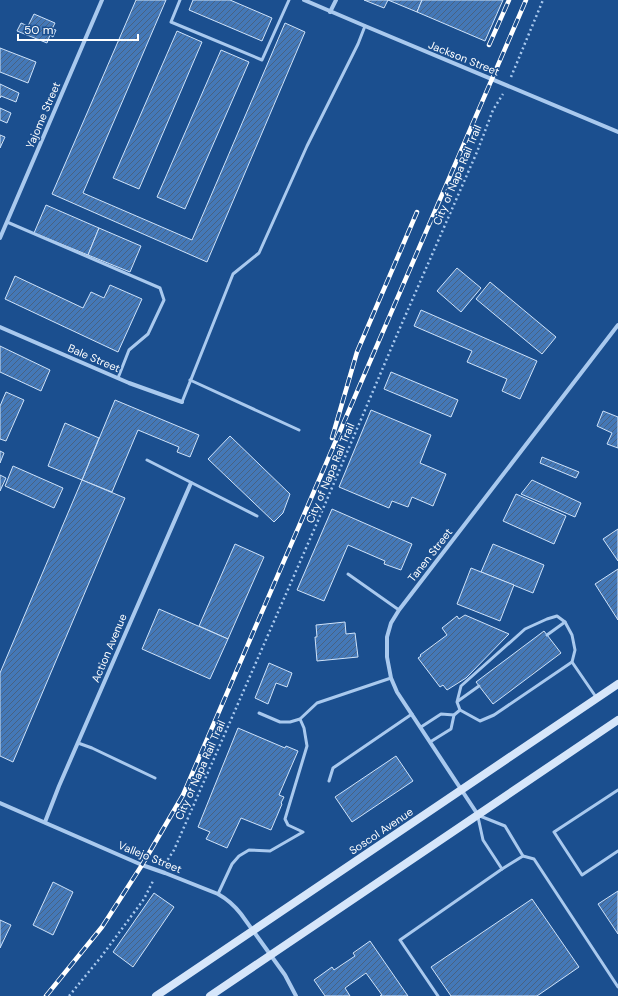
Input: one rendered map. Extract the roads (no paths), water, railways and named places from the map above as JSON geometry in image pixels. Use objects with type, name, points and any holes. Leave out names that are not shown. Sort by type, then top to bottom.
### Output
[{"type":"main road","name":"Soscol Avenue","points":[[156,996],[618,684]]},
{"type":"main road","points":[[210,996],[618,720]]},
{"type":"street","name":"Yajome Street","points":[[0,238],[102,0]]},
{"type":"street","name":"Jackson Street","points":[[304,0],[618,132]]},
{"type":"street","points":[[330,12],[336,0]]},
{"type":"street","name":"Tanen Street","points":[[478,815],[397,692],[391,678],[387,657],[387,637],[391,623],[399,610],[618,325]]},
{"type":"street","name":"Bale Street","points":[[0,327],[118,378],[182,402]]},
{"type":"street","name":"Action Avenue","points":[[45,822],[191,483]]},
{"type":"street","name":"Vallejo Street","points":[[0,803],[142,865],[165,872],[225,898],[236,908],[285,975],[296,996]]},
{"type":"lane","points":[[180,0],[171,22],[262,60],[289,0]]},
{"type":"lane","points":[[182,402],[234,274],[259,253],[307,146],[358,44],[365,26]]},
{"type":"lane","points":[[7,222],[160,288],[164,300],[148,334],[128,350],[118,378]]},
{"type":"lane","points":[[190,380],[299,430]]},
{"type":"lane","points":[[147,460],[257,516]]},
{"type":"lane","points":[[348,574],[399,610]]},
{"type":"lane","points":[[556,616],[565,622],[572,635],[575,650],[572,662],[494,715],[480,720],[460,710],[457,702],[461,686],[525,630],[547,619],[556,616]]},
{"type":"lane","points":[[547,635],[565,622]]},
{"type":"lane","points":[[572,662],[597,698]]},
{"type":"lane","points":[[260,713],[280,722],[290,722],[300,719],[317,704],[391,678]]},
{"type":"lane","points":[[457,702],[479,686]]},
{"type":"lane","points":[[430,742],[451,729],[454,715],[460,710]]},
{"type":"lane","points":[[329,781],[333,768],[412,714]]},
{"type":"lane","points":[[421,727],[441,714],[454,715]]},
{"type":"lane","points":[[218,894],[232,864],[239,856],[249,850],[270,851],[303,832],[288,825],[285,819],[307,746],[304,728],[300,719]]},
{"type":"lane","points":[[78,743],[92,748],[154,778]]},
{"type":"lane","points":[[618,790],[554,832],[582,875],[618,851]]},
{"type":"lane","points":[[478,815],[505,826],[523,856],[534,859],[618,987]]},
{"type":"lane","points":[[478,815],[483,840],[502,869]]},
{"type":"lane","points":[[438,996],[400,940],[523,856]]},
{"type":"railway","points":[[489,45],[509,0]]},
{"type":"railway","points":[[46,996],[102,927],[142,865],[183,795],[526,0]]},
{"type":"railway","points":[[332,438],[357,352],[417,212]]}]
